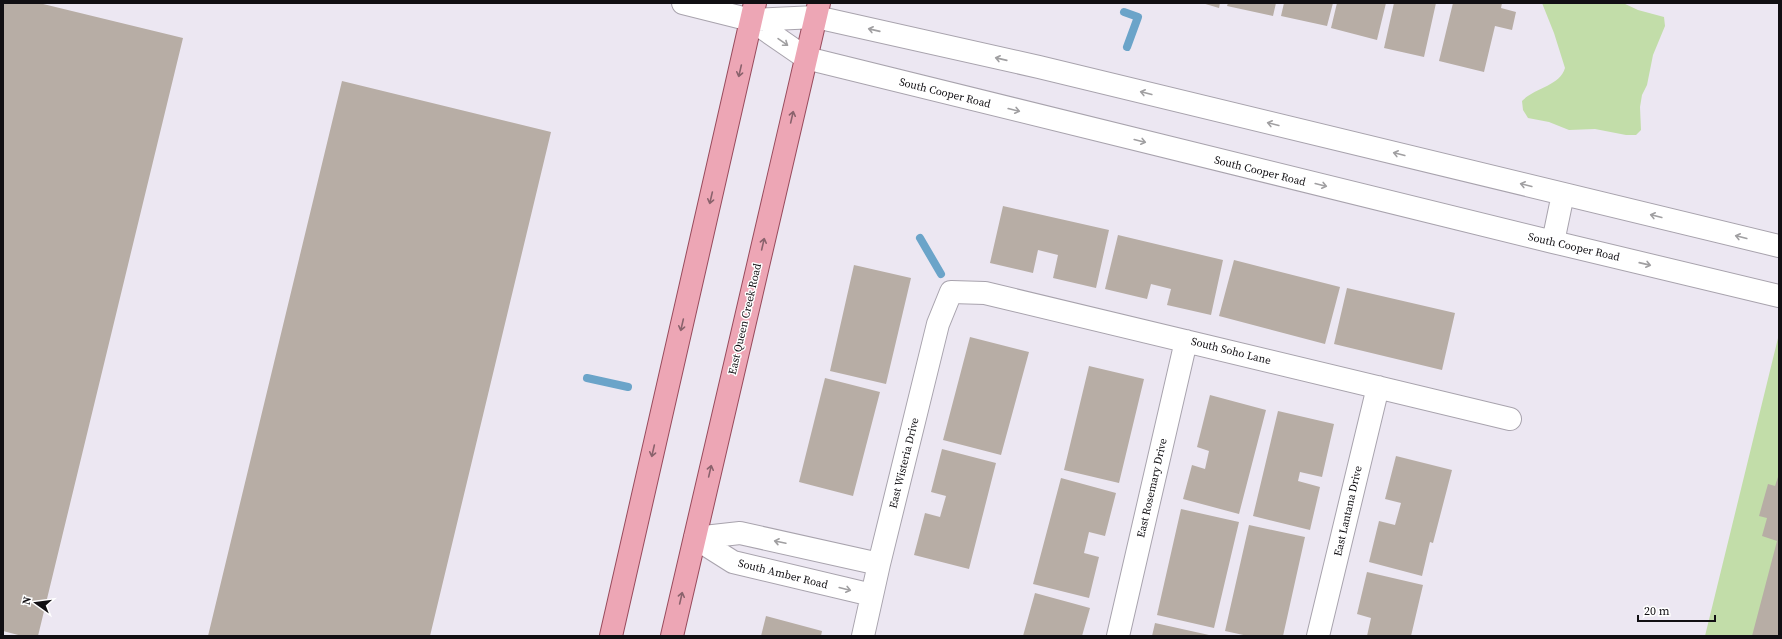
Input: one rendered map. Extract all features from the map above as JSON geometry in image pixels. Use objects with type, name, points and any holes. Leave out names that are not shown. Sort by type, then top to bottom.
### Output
[{"type":"main road","name":"South Cooper Road","points":[[683,3],[753,11],[817,10],[1039,67],[1779,246]]},
{"type":"main road","name":"East Queen Creek Road","points":[[672,636],[817,10]]},
{"type":"main road","name":"South Cooper Road","points":[[753,11],[806,58],[1553,242],[1779,296]]},
{"type":"main road","points":[[611,636],[753,11]]},
{"type":"main road","points":[[1553,242],[1564,194]]},
{"type":"main road","name":"South Soho Lane","points":[[951,292],[985,293],[1186,340],[1510,419]]},
{"type":"main road","name":"East Wisteria Drive","points":[[862,636],[878,564],[938,324],[951,292]]},
{"type":"main road","name":"East Rosemary Drive","points":[[1118,636],[1186,340]]},
{"type":"main road","name":"East Lantana Drive","points":[[1318,636],[1378,387]]},
{"type":"main road","points":[[695,538],[740,533],[878,564]]},
{"type":"main road","name":"South Amber Road","points":[[695,538],[733,562],[872,595]]},
{"type":"main road","points":[[801,578],[808,548]]},
{"type":"green space","points":[[1542,3],[1623,3],[1638,10],[1664,17],[1665,26],[1653,55],[1647,85],[1642,95],[1640,107],[1641,130],[1636,135],[1626,135],[1595,129],[1569,130],[1549,122],[1528,118],[1523,110],[1522,101],[1558,79],[1565,68],[1554,33]]},
{"type":"green space","points":[[1779,334],[1779,636],[1705,636]]},
{"type":"building","points":[[3,3],[39,3],[183,38],[38,636],[22,636],[3,631]]},
{"type":"building","points":[[1202,3],[1220,3],[1219,8]]},
{"type":"building","points":[[1228,3],[1276,3],[1273,16],[1227,6]]},
{"type":"building","points":[[1284,3],[1333,3],[1327,26],[1281,16]]},
{"type":"building","points":[[1337,3],[1386,3],[1377,40],[1331,28]]},
{"type":"building","points":[[1394,3],[1436,3],[1424,57],[1384,48]]},
{"type":"building","points":[[1453,3],[1502,3],[1501,8],[1516,12],[1512,30],[1495,26],[1484,72],[1439,61]]},
{"type":"building","points":[[342,81],[551,132],[430,636],[208,636]]},
{"type":"building","points":[[1003,206],[1109,230],[1096,288],[1053,278],[1058,255],[1038,250],[1033,273],[990,263]]},
{"type":"building","points":[[1118,235],[1223,260],[1211,315],[1167,305],[1171,289],[1151,284],[1147,299],[1105,289]]},
{"type":"building","points":[[1234,260],[1340,287],[1325,344],[1219,316]]},
{"type":"building","points":[[854,265],[911,278],[886,384],[830,371]]},
{"type":"building","points":[[1347,288],[1455,313],[1442,370],[1334,344]]},
{"type":"building","points":[[970,337],[1029,352],[1001,455],[943,440]]},
{"type":"building","points":[[1089,366],[1144,379],[1119,483],[1064,470]]},
{"type":"building","points":[[825,378],[880,392],[853,496],[799,482]]},
{"type":"building","points":[[1210,395],[1266,410],[1239,514],[1183,499],[1192,465],[1205,469],[1209,451],[1197,447]]},
{"type":"building","points":[[1278,411],[1334,424],[1322,477],[1300,472],[1298,481],[1320,487],[1310,530],[1253,516]]},
{"type":"building","points":[[942,449],[996,463],[969,569],[914,555],[925,513],[940,517],[946,496],[931,492]]},
{"type":"building","points":[[1396,456],[1452,470],[1433,543],[1430,542],[1422,576],[1369,562],[1379,521],[1395,525],[1401,503],[1385,499]]},
{"type":"building","points":[[1779,474],[1779,636],[1752,636],[1777,541],[1762,536],[1767,518],[1759,516],[1768,484],[1775,486]]},
{"type":"building","points":[[1061,478],[1116,493],[1105,536],[1089,532],[1084,553],[1099,557],[1089,598],[1033,584]]},
{"type":"building","points":[[1181,509],[1239,522],[1214,628],[1157,615]]},
{"type":"building","points":[[1249,525],[1305,537],[1283,636],[1248,636],[1225,631]]},
{"type":"building","points":[[1367,572],[1423,585],[1411,636],[1367,636],[1371,618],[1357,614]]},
{"type":"building","points":[[1035,593],[1090,608],[1082,636],[1023,636]]},
{"type":"building","points":[[766,616],[822,631],[821,636],[761,636]]},
{"type":"building","points":[[1155,623],[1209,635],[1209,636],[1152,636]]},
{"type":"waterway","points":[[1124,12],[1138,17],[1127,47]]},
{"type":"waterway","points":[[920,238],[941,274]]},
{"type":"waterway","points":[[587,378],[628,387]]}]
